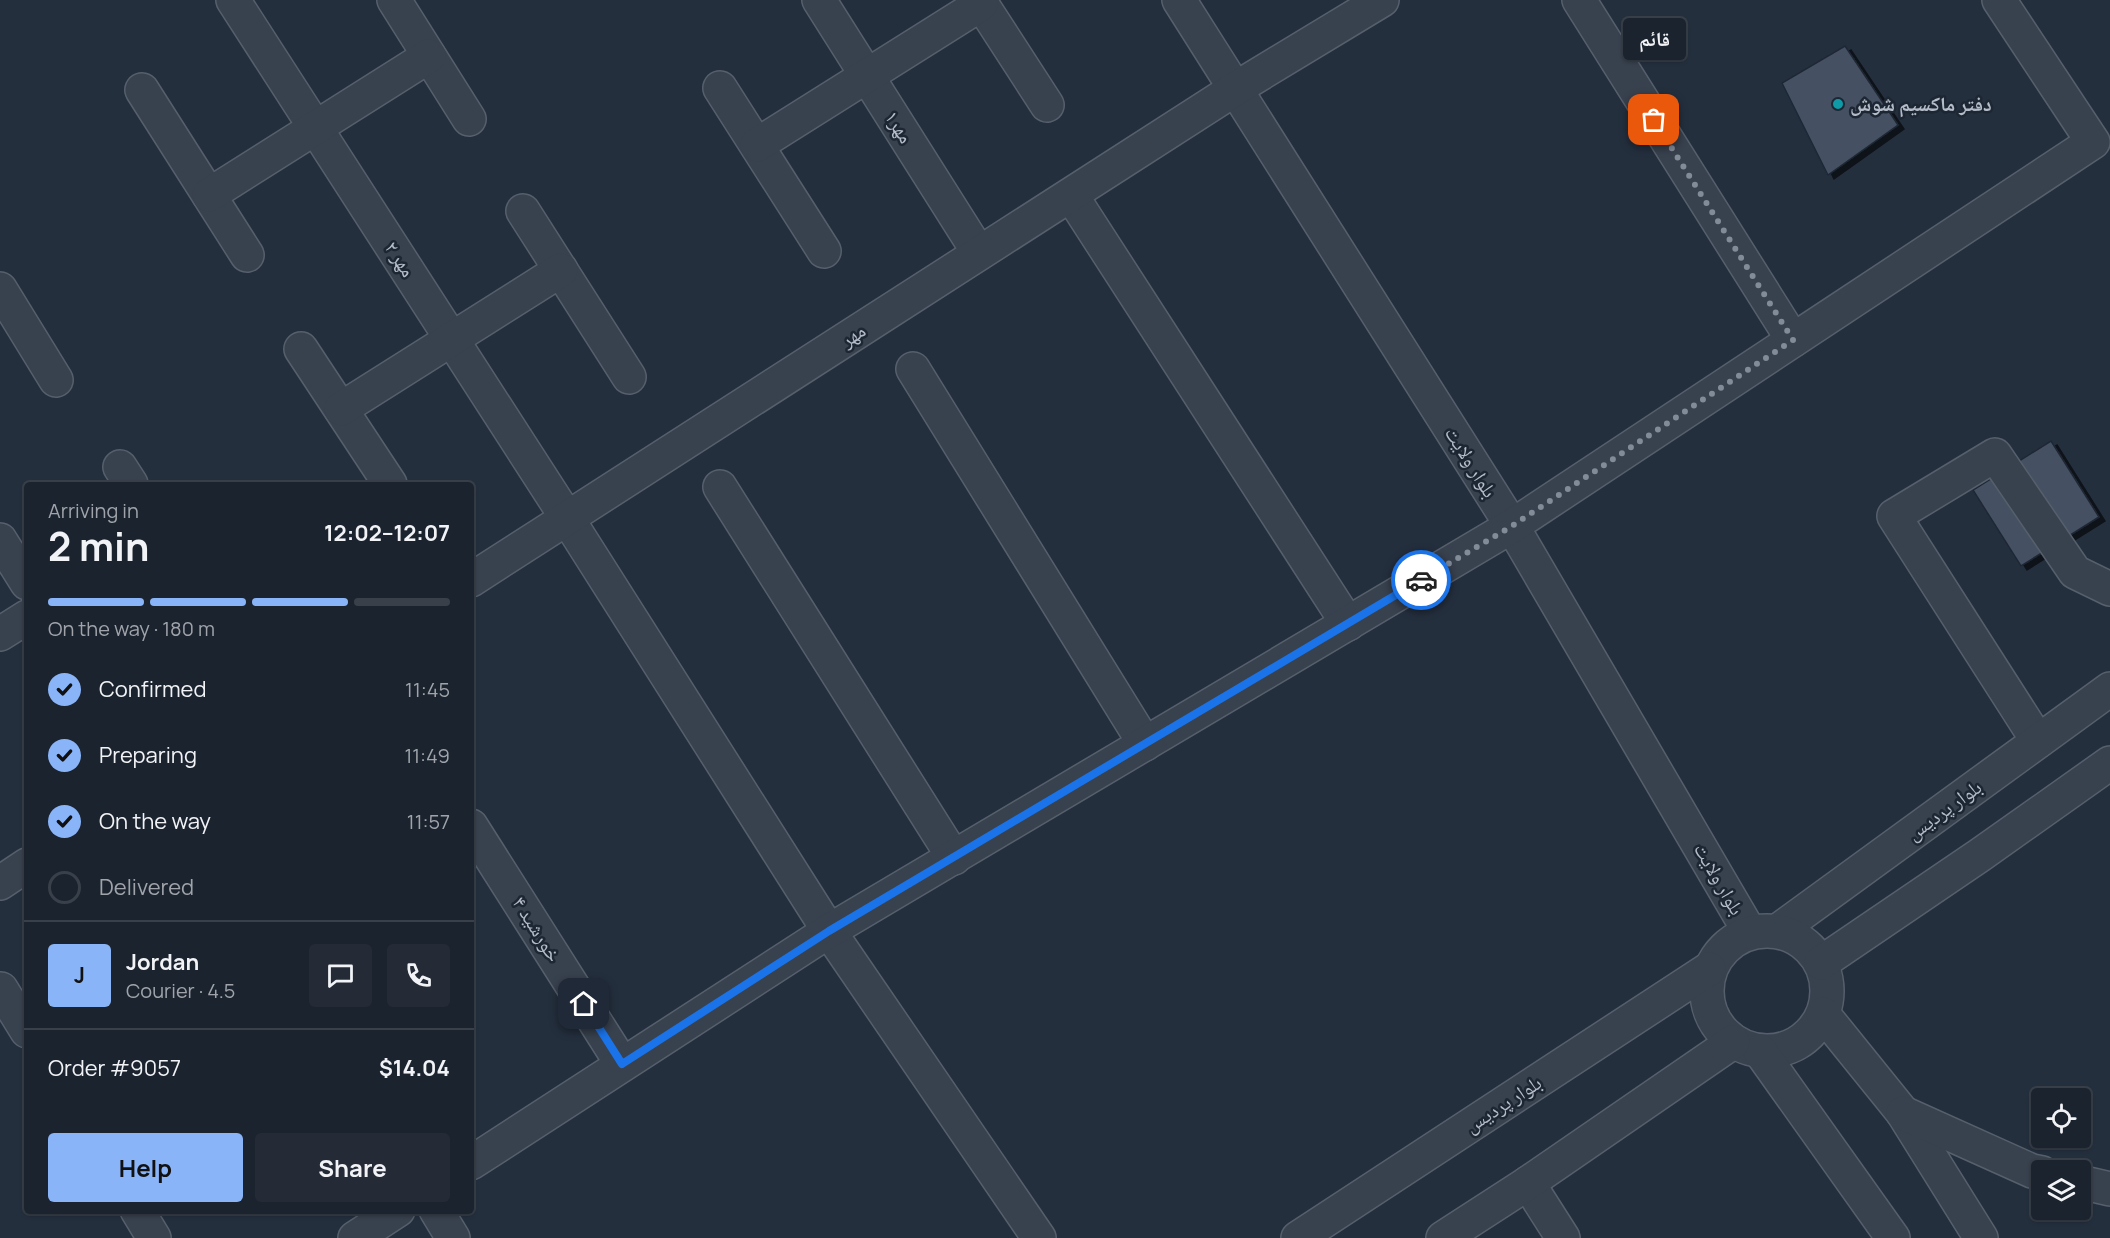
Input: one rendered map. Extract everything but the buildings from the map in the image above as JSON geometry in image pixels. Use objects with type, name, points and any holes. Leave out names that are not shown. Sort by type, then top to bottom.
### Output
[{"type":"street","name":"مهر ۲","points":[[233,0],[567,518],[829,931],[1039,1238]]},
{"type":"street","points":[[394,0],[469,119]]},
{"type":"street","name":"مهر۱","points":[[819,0],[980,253]]},
{"type":"street","name":"بلوار ولایت","points":[[1179,0],[1512,526],[1764,931]]},
{"type":"street","name":"مهر","points":[[474,578],[1235,89],[1382,0]]},
{"type":"street","points":[[1579,0],[1793,340]]},
{"type":"street","points":[[474,1161],[829,931],[1512,526],[2101,137],[1999,0]]},
{"type":"street","points":[[757,145],[980,2],[1047,105]]},
{"type":"street","points":[[209,195],[429,56]]},
{"type":"street","points":[[720,88],[824,251]]},
{"type":"street","points":[[142,90],[247,255]]},
{"type":"street","points":[[1071,195],[1348,624]]},
{"type":"street","points":[[523,211],[629,377]]},
{"type":"street","points":[[340,409],[561,270]]},
{"type":"street","points":[[0,289],[9,325],[56,380]]},
{"type":"street","points":[[301,349],[389,482]]},
{"type":"street","points":[[912,369],[1145,744]]},
{"type":"street","points":[[2038,741],[1894,516],[1995,454],[2075,572],[2110,589]]},
{"type":"street","points":[[720,488],[954,858]]},
{"type":"street","points":[[0,540],[24,578]]},
{"type":"street","points":[[0,634],[24,619]]},
{"type":"street","name":"بلوار پردیس","points":[[1764,931],[2110,689]]},
{"type":"street","points":[[1821,963],[2110,763]]},
{"type":"street","name":"خورشید ۴","points":[[474,831],[622,1064]]},
{"type":"street","points":[[0,883],[24,867]]},
{"type":"street","points":[[1443,1238],[1747,1047],[1786,1049],[1808,1036],[1823,1014],[1828,989],[1821,963],[1804,942],[1764,931],[1725,945],[1709,969],[1706,989],[1709,1010],[1718,1028],[1747,1047],[1893,1238]]},
{"type":"street","name":"بلوار پردیس","points":[[1298,1238],[1709,969]]},
{"type":"street","points":[[1,989],[24,1026]]},
{"type":"street","points":[[1823,1014],[1902,1113],[1981,1238]]},
{"type":"street","points":[[1902,1113],[2031,1171]]},
{"type":"street","points":[[1528,1183],[1563,1238]]},
{"type":"street","points":[[2091,1185],[2110,1189]]},
{"type":"street","points":[[139,1214],[154,1238]]},
{"type":"street","points":[[355,1238],[392,1214]]},
{"type":"street","points":[[438,1214],[453,1238]]},
{"type":"way so far","points":[[1421,580],[1512,526],[1793,340],[1654,120]]},
{"type":"place","name":"دفتر ماکسیم شوش","points":[[1838,104]]},
{"type":"place","name":"قائم","points":[[1654,120]]},
{"type":"route","points":[[584,1004],[622,1064],[829,931],[1421,580]]}]
